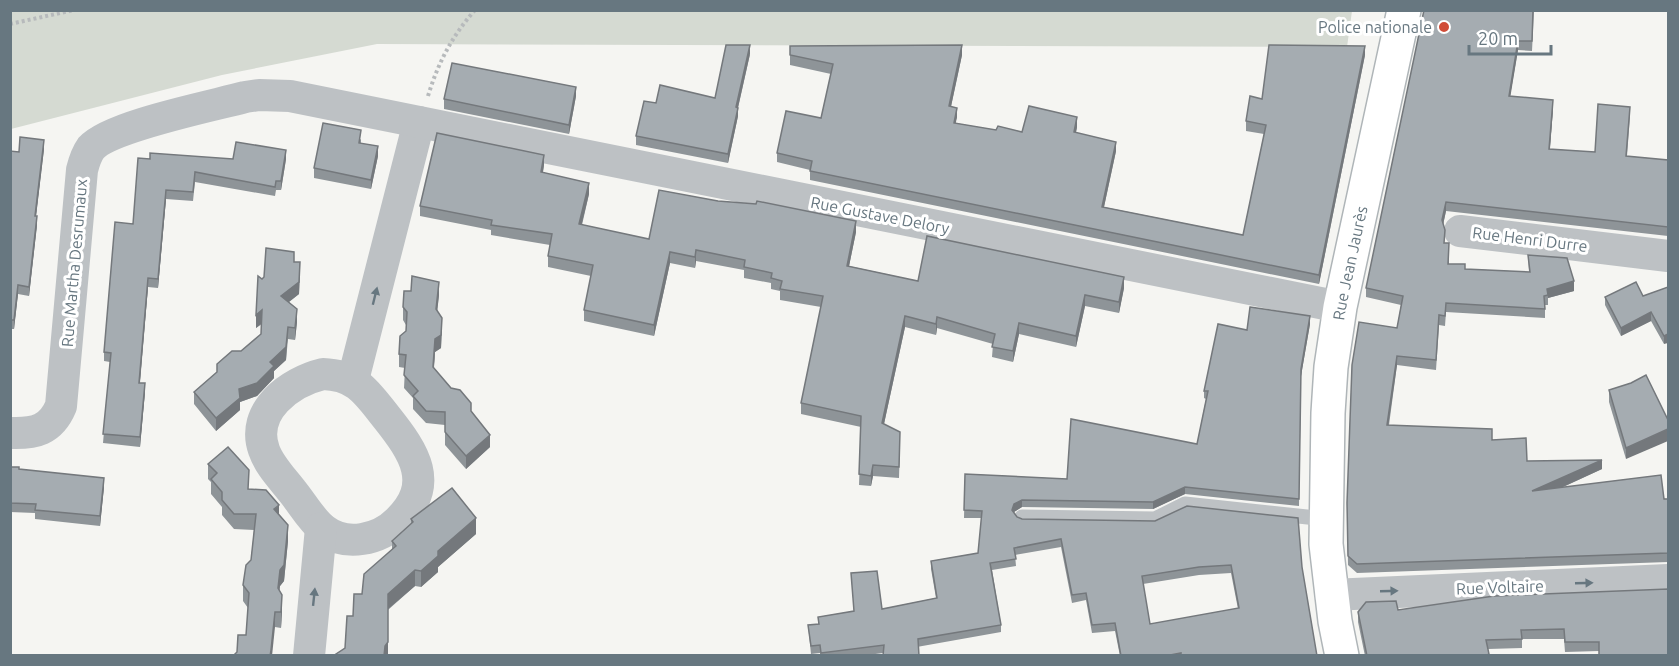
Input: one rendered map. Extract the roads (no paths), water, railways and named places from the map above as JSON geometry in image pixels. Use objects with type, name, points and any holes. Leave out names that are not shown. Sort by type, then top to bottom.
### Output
[{"type":"street","name":"Rue Jean Jaurès","points":[[1342,656],[1328,569],[1326,519],[1329,387],[1340,307],[1404,10]]},
{"type":"street","name":"Rue Martha Desrumaux","points":[[10,433],[43,429],[51,423],[61,406],[82,170],[91,148],[100,141],[121,130],[259,95],[290,96],[419,122]]},
{"type":"street","name":"Rue Gustave Delory","points":[[419,122],[1340,307]]},
{"type":"street","points":[[357,366],[296,383],[274,402],[262,424],[261,439],[269,462],[321,528],[343,539],[368,538],[394,525],[413,504],[417,492],[418,478],[411,450],[370,397],[357,366],[419,122]]},
{"type":"street","name":"Rue Henri Durre","points":[[1460,231],[1668,256]]},
{"type":"street","points":[[309,656],[321,528]]},
{"type":"street","name":"Rue Voltaire","points":[[1331,595],[1668,580]]},
{"type":"lane","points":[[1022,517],[1155,519],[1185,504],[1326,519]]},
{"type":"place","name":"Police nationale","points":[[1444,27]]}]
